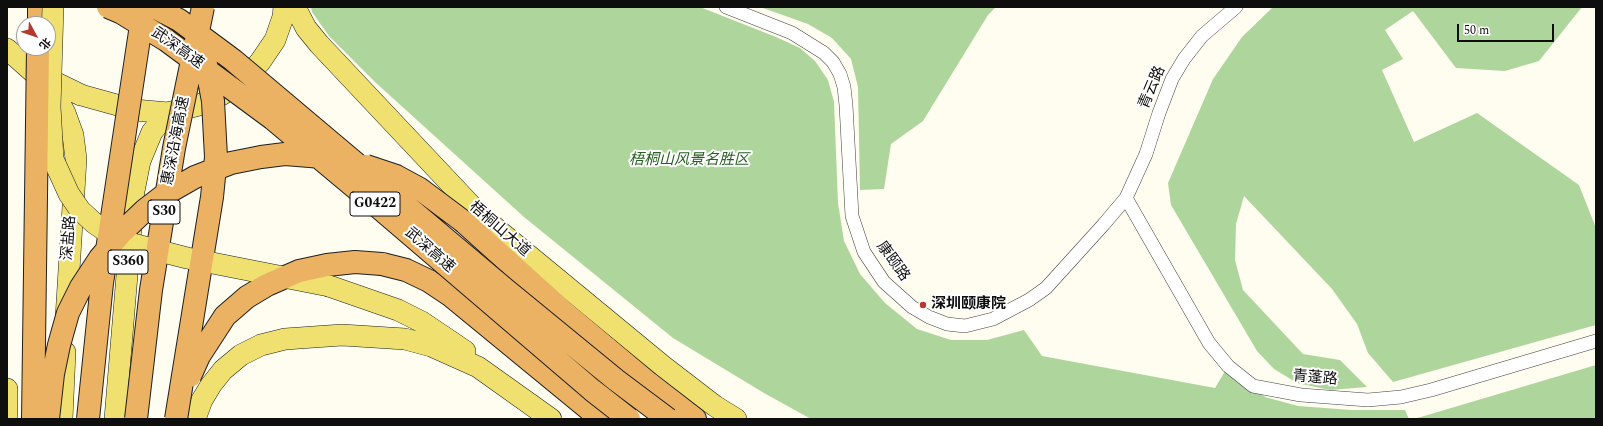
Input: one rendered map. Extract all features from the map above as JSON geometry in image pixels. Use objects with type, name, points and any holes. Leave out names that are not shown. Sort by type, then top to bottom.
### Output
[{"type":"highway","name":"武深高速","points":[[108,7],[122,13],[166,40],[273,119],[586,385],[629,419]]},
{"type":"highway","points":[[88,419],[102,283],[144,7]]},
{"type":"highway","name":"武深高速","points":[[154,7],[179,20],[233,60],[506,290],[616,380],[668,419]]},
{"type":"highway","points":[[177,419],[212,197],[216,157],[213,101],[209,78],[204,56],[185,7]]},
{"type":"highway","name":"惠深沿海高速","points":[[136,419],[151,290],[169,179],[203,7]]},
{"type":"highway","points":[[32,419],[38,56]]},
{"type":"highway","points":[[48,419],[53,374],[68,313],[81,287],[100,258],[128,226],[167,193],[195,177],[231,163],[261,157],[297,155],[340,160],[371,167],[396,176],[420,189],[464,222],[565,313],[646,381],[695,419]]},
{"type":"highway","points":[[177,419],[188,380],[199,356],[225,316],[247,297],[267,285],[299,271],[328,265],[355,262],[382,264],[406,270],[429,281],[476,315],[602,419]]},
{"type":"main road","points":[[53,7],[50,107],[53,159],[64,184],[80,210],[103,229],[129,243],[188,258],[329,286],[375,300],[422,322],[470,355],[517,394]]},
{"type":"main road","name":"深盐路","points":[[32,70],[56,84],[81,95],[135,110],[168,113],[200,105],[221,95],[242,81],[260,62],[275,40],[283,17],[284,7]]},
{"type":"main road","name":"梧桐山大道","points":[[295,7],[306,28],[319,44],[481,216],[663,366],[715,406],[736,419]]},
{"type":"main road","name":"深盐路","points":[[7,49],[52,89],[66,114],[73,135],[76,159],[68,274],[62,419]]},
{"type":"main road","name":"S360","points":[[115,419],[134,190],[140,161],[152,132],[168,113]]},
{"type":"main road","points":[[195,419],[202,400],[211,385],[223,370],[241,355],[267,343],[285,339],[315,336],[383,337],[404,339],[431,346],[478,367],[551,419]]},
{"type":"main road","points":[[7,389],[8,419]]},
{"type":"street","name":"康颐路","points":[[726,7],[792,33],[824,53],[834,62],[844,87],[852,216],[864,252],[872,267],[896,295],[912,307],[930,317],[947,324],[965,326],[993,319],[1029,300],[1046,288],[1126,198]]},
{"type":"street","name":"青云路","points":[[1126,198],[1146,154],[1172,79],[1184,59],[1202,36],[1236,7]]},
{"type":"street","name":"青蓬路","points":[[1126,198],[1209,343],[1228,366],[1253,386],[1309,395],[1368,400],[1401,397],[1431,390],[1596,341]]},
{"type":"green space","name":"梧桐山风景名胜区","points":[[311,7],[700,7],[800,48],[815,61],[828,80],[834,102],[838,203],[844,241],[860,274],[885,303],[917,329],[951,340],[987,340],[1024,330],[1042,356],[1215,388],[1228,366],[1265,397],[1298,406],[1351,410],[1405,410],[1409,419],[811,419],[764,393],[673,338],[524,217],[375,82],[329,36],[312,12]]},
{"type":"green space","points":[[760,7],[996,7],[988,15],[923,121],[891,144],[884,189],[860,190],[858,87],[851,59],[832,38],[808,24]]},
{"type":"green space","points":[[1273,7],[1582,7],[1539,61],[1505,71],[1456,68],[1413,11],[1385,30],[1403,59],[1382,70],[1414,142],[1477,113],[1579,185],[1596,228],[1596,325],[1393,382],[1368,353],[1357,324],[1332,289],[1244,196],[1236,224],[1235,260],[1243,290],[1303,354],[1340,360],[1367,387],[1330,390],[1297,383],[1274,369],[1257,351],[1171,205],[1168,183],[1213,79],[1242,37]]},
{"type":"green space","points":[[1596,365],[1596,419],[1414,419]]},
{"type":"place","name":"深圳颐康院","points":[[923,305]]}]
